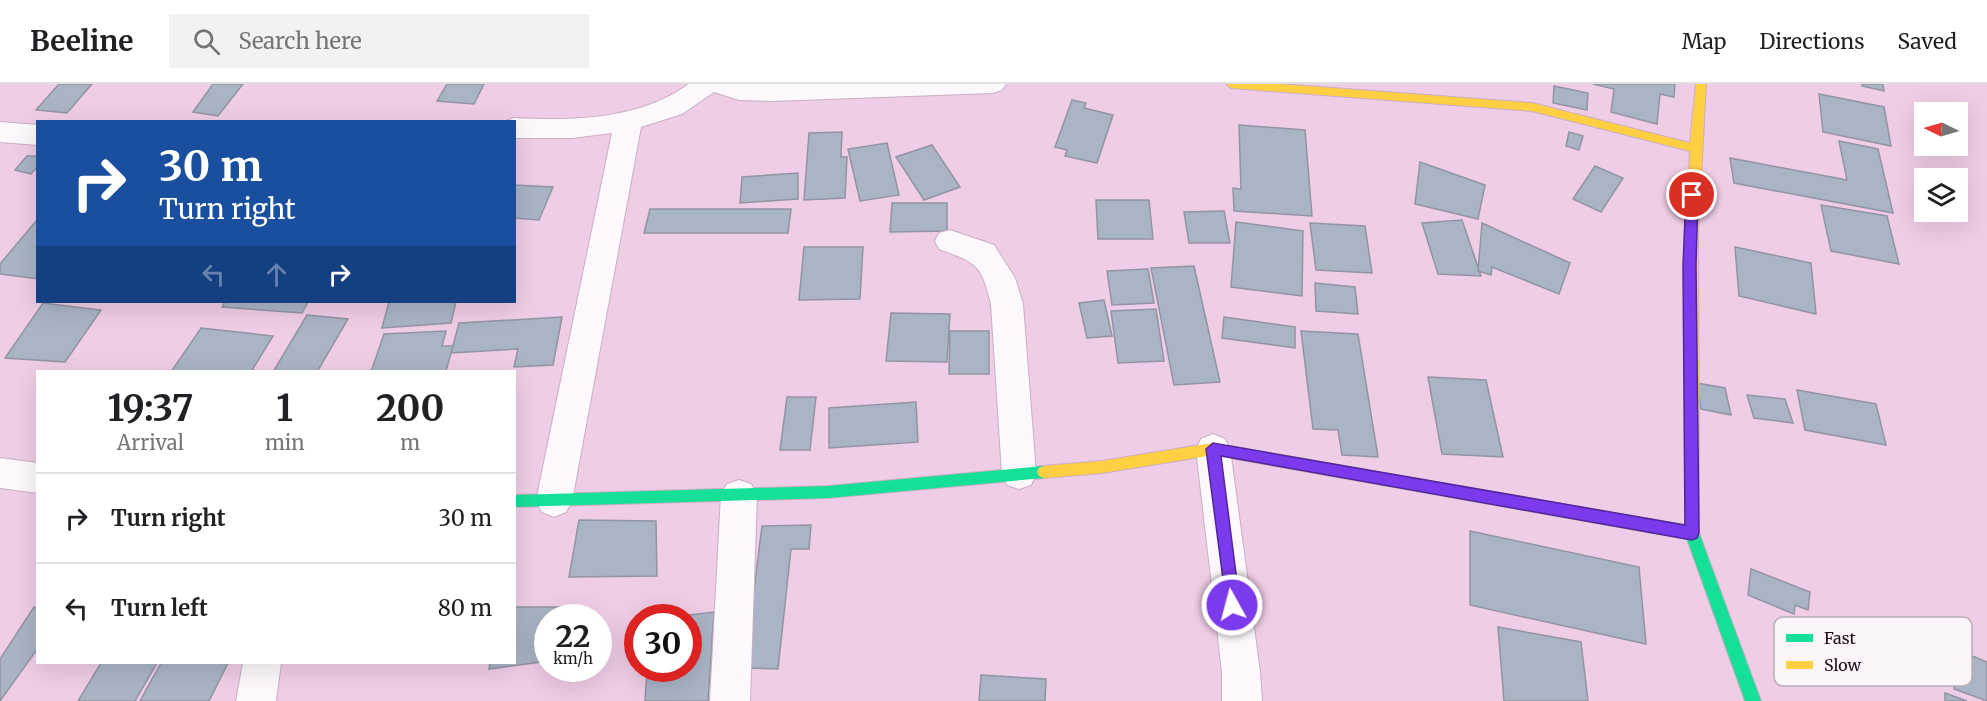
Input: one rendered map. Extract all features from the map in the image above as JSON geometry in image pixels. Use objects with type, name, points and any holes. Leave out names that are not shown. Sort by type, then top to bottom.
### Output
[{"type":"street","points":[[516,128],[581,130],[629,119],[669,109],[707,84]]},
{"type":"street","points":[[717,84],[739,91],[772,92],[991,84]]},
{"type":"street","points":[[1231,84],[1532,107],[1694,148]]},
{"type":"street","points":[[1701,84],[1694,148],[1690,265],[1692,533],[1753,701]]},
{"type":"street","points":[[554,501],[629,119]]},
{"type":"street","points":[[0,132],[36,135]]},
{"type":"street","points":[[950,241],[983,253],[1000,278],[1007,304],[1019,474]]},
{"type":"street","points":[[516,501],[828,492],[1102,467],[1213,449],[1692,533]]},
{"type":"street","points":[[1213,449],[1241,672],[1242,701]]},
{"type":"street","points":[[0,473],[36,478]]},
{"type":"street","points":[[730,701],[739,495]]},
{"type":"street","points":[[256,701],[262,664]]},
{"type":"building","points":[[59,84],[92,84],[67,113],[36,110]]},
{"type":"building","points":[[213,84],[243,84],[218,116],[193,112]]},
{"type":"building","points":[[447,84],[484,84],[474,104],[437,101]]},
{"type":"building","points":[[1593,84],[1675,84],[1674,97],[1660,94],[1657,124],[1611,112],[1614,89]]},
{"type":"building","points":[[1862,84],[1883,84],[1884,91],[1862,86]]},
{"type":"building","points":[[1554,86],[1588,93],[1587,110],[1553,103]]},
{"type":"building","points":[[1819,94],[1884,107],[1891,146],[1823,132]]},
{"type":"building","points":[[1072,100],[1086,103],[1084,108],[1113,115],[1097,163],[1065,156],[1067,150],[1055,147]]},
{"type":"building","points":[[1239,125],[1305,130],[1312,216],[1234,211],[1233,188],[1241,189]]},
{"type":"building","points":[[842,132],[841,157],[847,157],[845,198],[804,200],[809,133]]},
{"type":"building","points":[[1569,132],[1583,136],[1579,150],[1566,146]]},
{"type":"building","points":[[1839,141],[1878,149],[1893,213],[1734,183],[1730,158],[1847,180]]},
{"type":"building","points":[[887,143],[899,195],[860,201],[848,149]]},
{"type":"building","points":[[932,145],[960,187],[924,200],[896,157]]},
{"type":"building","points":[[27,156],[36,156],[36,168],[31,174],[15,170]]},
{"type":"building","points":[[1420,162],[1485,185],[1478,219],[1415,204]]},
{"type":"building","points":[[1595,166],[1623,178],[1601,212],[1573,199]]},
{"type":"building","points":[[798,173],[798,199],[740,203],[742,177]]},
{"type":"building","points":[[516,185],[553,187],[539,220],[516,218]]},
{"type":"building","points":[[1096,200],[1149,200],[1153,239],[1098,239]]},
{"type":"building","points":[[892,203],[947,203],[947,231],[890,232]]},
{"type":"building","points":[[1821,205],[1887,216],[1899,264],[1831,251]]},
{"type":"building","points":[[650,209],[791,209],[788,233],[644,233]]},
{"type":"building","points":[[1224,211],[1230,243],[1189,243],[1184,212]]},
{"type":"building","points":[[1462,220],[1481,276],[1438,274],[1422,223]]},
{"type":"building","points":[[36,221],[36,279],[0,274],[0,264]]},
{"type":"building","points":[[1236,222],[1303,231],[1302,296],[1231,287]]},
{"type":"building","points":[[1310,223],[1365,226],[1372,273],[1316,270]]},
{"type":"building","points":[[1482,223],[1570,263],[1559,294],[1492,267],[1491,275],[1478,271]]},
{"type":"building","points":[[804,247],[863,247],[860,299],[799,300]]},
{"type":"building","points":[[1735,247],[1811,263],[1816,314],[1739,296]]},
{"type":"building","points":[[1194,266],[1220,382],[1174,385],[1151,268]]},
{"type":"building","points":[[1148,269],[1154,303],[1112,305],[1107,271]]},
{"type":"building","points":[[1315,283],[1355,287],[1358,314],[1316,311]]},
{"type":"building","points":[[1104,300],[1112,336],[1087,338],[1079,303]]},
{"type":"building","points":[[43,303],[101,310],[65,362],[5,358]]},
{"type":"building","points":[[224,303],[307,303],[302,313],[222,307]]},
{"type":"building","points":[[389,303],[456,303],[451,323],[382,328]]},
{"type":"building","points":[[1156,309],[1164,361],[1118,363],[1111,311]]},
{"type":"building","points":[[891,313],[950,314],[947,362],[886,361]]},
{"type":"building","points":[[307,315],[348,319],[318,370],[274,370]]},
{"type":"building","points":[[562,317],[553,365],[514,367],[518,349],[451,353],[459,323]]},
{"type":"building","points":[[1224,317],[1295,327],[1295,348],[1222,338]]},
{"type":"building","points":[[201,328],[273,336],[252,370],[172,370]]},
{"type":"building","points":[[446,331],[442,346],[453,346],[446,370],[372,370],[384,334]]},
{"type":"building","points":[[950,331],[989,331],[989,374],[949,374]]},
{"type":"building","points":[[1301,331],[1358,334],[1378,457],[1342,455],[1338,430],[1313,429]]},
{"type":"building","points":[[1428,377],[1486,380],[1503,457],[1442,454]]},
{"type":"building","points":[[1697,383],[1725,388],[1731,415],[1701,409]]},
{"type":"building","points":[[1797,390],[1876,404],[1886,445],[1805,430]]},
{"type":"building","points":[[1747,395],[1785,399],[1793,423],[1754,418]]},
{"type":"building","points":[[787,397],[816,397],[810,450],[780,450]]},
{"type":"building","points":[[916,402],[918,442],[829,448],[829,408]]},
{"type":"building","points":[[579,520],[656,521],[657,576],[569,577]]},
{"type":"building","points":[[811,525],[809,549],[791,549],[778,669],[744,668],[762,526]]},
{"type":"building","points":[[1470,531],[1639,567],[1646,644],[1470,605]]},
{"type":"building","points":[[1751,569],[1810,592],[1808,610],[1795,605],[1794,614],[1748,595]]},
{"type":"building","points":[[34,607],[36,608],[36,651],[0,701],[0,659]]},
{"type":"building","points":[[516,607],[534,607],[534,663],[489,669],[490,664],[516,664]]},
{"type":"building","points":[[714,612],[708,701],[645,701],[646,682],[702,682],[702,613]]},
{"type":"building","points":[[1498,627],[1581,642],[1588,701],[1504,701]]},
{"type":"building","points":[[1972,656],[1987,662],[1987,701],[1954,689],[1954,686],[1972,686]]},
{"type":"building","points":[[100,664],[156,664],[135,701],[78,701]]},
{"type":"building","points":[[160,664],[228,664],[209,701],[140,701]]},
{"type":"building","points":[[981,675],[1046,679],[1045,701],[979,701]]},
{"type":"building","points":[[1945,693],[1967,701],[1945,701]]},
{"type":"traffic: fast","points":[[516,501],[828,492],[1044,472]]},
{"type":"traffic: fast","points":[[1382,479],[1692,533]]},
{"type":"traffic: fast","points":[[1692,479],[1692,533],[1753,701]]},
{"type":"traffic: slow","points":[[1231,84],[1532,107],[1694,148]]},
{"type":"traffic: slow","points":[[1692,479],[1692,232],[1701,84]]},
{"type":"traffic: slow","points":[[1044,472],[1102,467],[1213,449],[1382,479]]},
{"type":"route","points":[[1232,605],[1213,449],[1692,533],[1690,265],[1692,195]]}]
